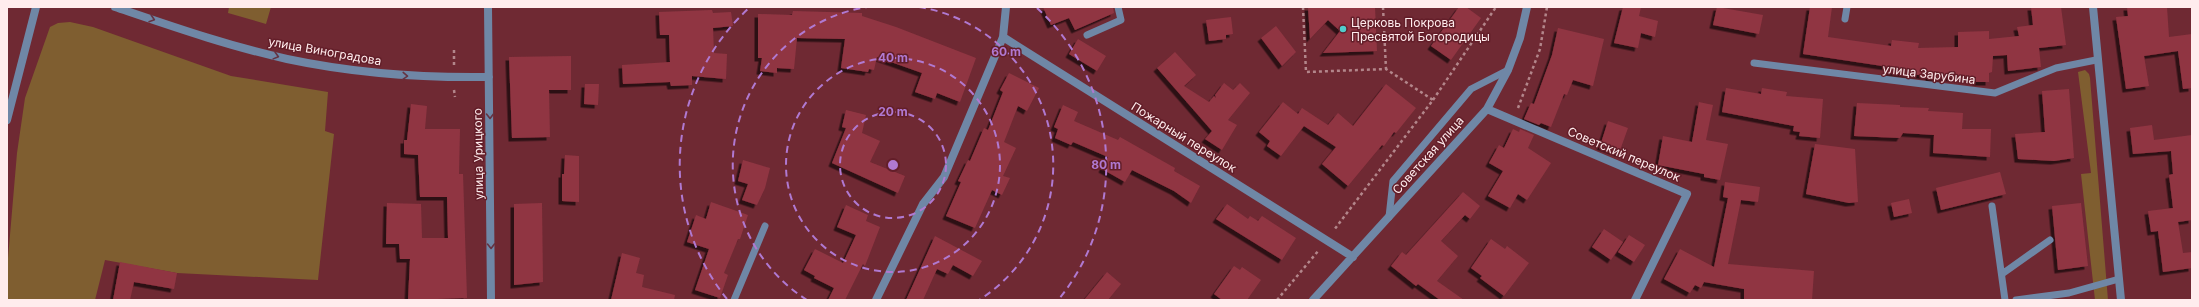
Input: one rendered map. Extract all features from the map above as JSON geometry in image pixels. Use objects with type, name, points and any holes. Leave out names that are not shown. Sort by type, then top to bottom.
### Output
[{"type":"street","points":[[7,120],[36,7]]},
{"type":"street","name":"улица Виноградова","points":[[115,7],[206,37],[287,59],[402,76],[489,77]]},
{"type":"street","name":"улица Урицкого","points":[[488,7],[492,300]]},
{"type":"street","points":[[876,300],[923,204],[944,177],[1003,37],[1006,7]]},
{"type":"street","name":"Советская улица","points":[[1313,300],[1487,109],[1508,70],[1520,38],[1527,7]]},
{"type":"street","points":[[2093,7],[2096,60],[2121,300]]},
{"type":"street","name":"Пожарный переулок","points":[[1003,37],[1353,257]]},
{"type":"street","name":"Советский переулок","points":[[1487,109],[1687,194],[1635,300]]},
{"type":"lane","points":[[1087,35],[1121,20],[1118,7]]},
{"type":"lane","points":[[1845,19],[1847,7]]},
{"type":"lane","name":"улица Зарубина","points":[[1754,62],[1995,93],[2056,68],[2096,60]]},
{"type":"lane","points":[[1389,217],[1393,181],[1471,89],[1508,70]]},
{"type":"lane","points":[[1992,206],[2005,300]]},
{"type":"lane","points":[[734,300],[765,226]]},
{"type":"lane","points":[[2002,274],[2050,240]]},
{"type":"lane","points":[[2016,300],[2069,293],[2119,280]]},
{"type":"path","points":[[1303,7],[1306,72],[1386,68],[1433,100]]},
{"type":"path","points":[[1383,7],[1386,68]]},
{"type":"path","points":[[1277,300],[1327,240],[1433,100],[1496,7]]},
{"type":"path","points":[[1514,120],[1540,49],[1547,7]]},
{"type":"shaded area","points":[[229,7],[271,7],[266,24],[228,13]]},
{"type":"shaded area","points":[[70,22],[93,27],[231,76],[328,92],[325,131],[334,134],[318,280],[177,273],[105,260],[95,300],[7,300],[7,270],[17,153],[25,98],[50,27],[58,23]]},
{"type":"shaded area","points":[[2085,70],[2089,74],[2090,78],[2108,300],[2095,300],[2081,174],[2091,173],[2078,72]]},
{"type":"building","points":[[1043,7],[1113,7],[1114,13],[1075,30],[1069,18],[1051,25]]},
{"type":"building","name":"Церковь Покрова Пресвятой Богородицы","points":[[1308,7],[1375,7],[1377,51],[1323,53],[1340,31],[1328,20],[1310,39]]},
{"type":"building","points":[[1459,7],[1466,7],[1481,18],[1451,60],[1431,46]]},
{"type":"building","points":[[1623,7],[1641,7],[1639,16],[1658,21],[1655,37],[1641,33],[1638,48],[1614,43]]},
{"type":"building","points":[[1717,7],[1763,15],[1759,34],[1713,25]]},
{"type":"building","points":[[1810,7],[1832,7],[1828,37],[1891,46],[1892,40],[1919,43],[1918,48],[1958,47],[1958,32],[1989,31],[1989,39],[2019,36],[2017,27],[2033,25],[2031,7],[2061,7],[2066,45],[2039,48],[2041,67],[2008,71],[2007,55],[1993,56],[1992,72],[1989,73],[1989,82],[1976,82],[1976,77],[1929,78],[1929,76],[1889,72],[1889,67],[1803,54]]},
{"type":"building","points":[[2127,7],[2167,7],[2169,37],[2192,34],[2192,88],[2183,89],[2178,51],[2144,56],[2149,86],[2126,89],[2116,17],[2128,16]]},
{"type":"building","points":[[712,10],[713,13],[731,12],[733,26],[713,28],[714,53],[727,54],[726,79],[692,76],[692,85],[671,86],[670,82],[623,84],[622,65],[670,62],[669,35],[660,35],[659,12]]},
{"type":"building","points":[[793,11],[862,13],[862,16],[896,27],[976,58],[960,102],[937,93],[935,99],[915,92],[922,73],[877,57],[874,70],[869,69],[868,72],[841,68],[845,39],[797,38],[794,69],[777,68],[777,73],[760,71],[762,58],[758,58],[758,14],[792,15]]},
{"type":"building","points":[[1231,17],[1233,34],[1226,35],[1226,39],[1209,41],[1206,20]]},
{"type":"building","points":[[1276,26],[1296,52],[1282,66],[1261,38]]},
{"type":"building","points":[[1558,28],[1604,39],[1593,86],[1573,80],[1567,95],[1564,94],[1551,127],[1541,123],[1539,125],[1524,119],[1531,103],[1534,104],[1552,55]]},
{"type":"building","points":[[1078,39],[1106,56],[1097,71],[1069,54]]},
{"type":"building","points":[[1175,52],[1196,75],[1184,86],[1209,102],[1214,96],[1216,98],[1215,95],[1224,83],[1233,90],[1240,83],[1250,93],[1228,120],[1237,125],[1222,150],[1205,139],[1212,131],[1157,68]]},
{"type":"building","points":[[571,56],[571,90],[549,90],[550,137],[512,138],[509,57]]},
{"type":"building","points":[[1009,73],[1039,88],[1027,111],[1018,106],[1004,142],[1016,148],[1003,176],[1010,178],[1002,195],[992,190],[975,228],[946,216],[961,182],[958,181],[968,160],[970,161],[984,128],[988,130],[1003,92],[1000,90]]},
{"type":"building","points":[[585,84],[599,84],[598,105],[584,104]]},
{"type":"building","points":[[1386,84],[1416,108],[1396,133],[1394,132],[1384,146],[1382,145],[1348,186],[1322,164],[1336,147],[1304,126],[1281,156],[1267,146],[1270,141],[1259,132],[1283,102],[1298,114],[1302,108],[1328,125],[1338,113],[1353,126]]},
{"type":"building","points":[[1726,88],[1761,94],[1762,88],[1787,92],[1786,96],[1823,99],[1820,138],[1799,136],[1800,132],[1793,131],[1794,126],[1722,112]]},
{"type":"building","points":[[2069,89],[2074,158],[2054,161],[2018,159],[2015,134],[2045,132],[2042,91]]},
{"type":"building","points":[[1699,102],[1713,105],[1706,140],[1728,144],[1720,180],[1704,177],[1704,174],[1658,165],[1663,136],[1692,142]]},
{"type":"building","points":[[1857,103],[1900,105],[1900,107],[1929,108],[1928,111],[1963,113],[1962,129],[1991,129],[1990,157],[1933,153],[1934,135],[1903,133],[1900,138],[1854,136]]},
{"type":"building","points":[[411,104],[427,106],[425,129],[460,129],[459,174],[463,174],[467,298],[408,300],[410,259],[400,259],[399,244],[386,244],[387,203],[421,204],[422,238],[448,238],[447,197],[420,197],[418,155],[404,154],[404,140],[407,140]]},
{"type":"building","points":[[1063,105],[1078,112],[1074,121],[1118,140],[1120,137],[1175,168],[1174,171],[1200,186],[1191,203],[1174,191],[1132,170],[1125,182],[1102,169],[1108,157],[1073,142],[1071,145],[1055,138],[1058,129],[1054,127]]},
{"type":"building","points":[[846,110],[866,115],[862,133],[880,141],[870,162],[905,176],[898,193],[832,163],[846,128],[842,127]]},
{"type":"building","points":[[1608,121],[1628,128],[1619,153],[1600,146]]},
{"type":"building","points":[[2152,125],[2154,140],[2192,135],[2192,220],[2178,222],[2183,253],[2192,252],[2192,268],[2163,272],[2158,231],[2151,232],[2148,211],[2173,208],[2169,175],[2173,174],[2171,151],[2133,154],[2130,128]]},
{"type":"building","points":[[1513,129],[1519,132],[1520,129],[1534,135],[1528,148],[1551,163],[1527,200],[1518,194],[1510,208],[1488,196],[1503,171],[1489,163],[1499,145],[1504,148]]},
{"type":"building","points":[[1815,144],[1855,149],[1858,202],[1849,203],[1806,194]]},
{"type":"building","points":[[565,155],[579,156],[579,202],[562,201],[562,174],[564,174]]},
{"type":"building","points":[[743,160],[770,168],[765,188],[757,205],[742,200],[748,184],[738,181]]},
{"type":"building","points":[[2000,172],[2006,194],[1941,210],[1936,188]]},
{"type":"building","points":[[1725,182],[1760,187],[1758,202],[1741,200],[1728,264],[1814,271],[1812,300],[1744,300],[1744,289],[1704,282],[1701,288],[1695,285],[1690,293],[1664,279],[1680,249],[1714,267],[1728,198],[1723,197]]},
{"type":"building","points":[[1463,192],[1480,206],[1470,219],[1465,215],[1441,241],[1458,256],[1437,281],[1464,300],[1440,300],[1418,284],[1416,286],[1391,266],[1402,252],[1406,255]]},
{"type":"building","points":[[1909,199],[1912,213],[1894,217],[1891,203]]},
{"type":"building","points":[[711,202],[748,215],[740,239],[738,239],[724,273],[728,275],[720,298],[695,290],[709,249],[687,242],[696,215],[706,219]]},
{"type":"building","points":[[542,203],[543,282],[514,285],[514,204]]},
{"type":"building","points":[[2081,203],[2088,266],[2058,270],[2052,206]]},
{"type":"building","points":[[1227,204],[1248,219],[1250,216],[1258,221],[1262,216],[1296,238],[1282,260],[1216,219]]},
{"type":"building","points":[[846,205],[868,215],[866,221],[880,227],[865,266],[863,264],[845,300],[828,300],[834,288],[814,278],[815,276],[804,270],[815,249],[843,263],[856,235],[837,227]]},
{"type":"building","points":[[1604,229],[1623,242],[1611,260],[1592,247]]},
{"type":"building","points":[[1629,235],[1645,245],[1634,262],[1618,252]]},
{"type":"building","points":[[935,236],[982,261],[973,276],[953,265],[948,274],[937,269],[923,300],[906,300]]},
{"type":"building","points":[[1491,239],[1505,249],[1507,246],[1529,263],[1504,296],[1480,278],[1482,276],[1471,268]]},
{"type":"building","points":[[622,253],[640,258],[636,273],[644,275],[642,287],[675,295],[674,300],[611,300]]},
{"type":"building","points":[[120,262],[177,273],[174,289],[134,282],[130,300],[113,300]]},
{"type":"building","points":[[1234,266],[1240,270],[1242,267],[1261,280],[1247,300],[1222,300],[1214,294]]},
{"type":"building","points":[[1107,272],[1121,284],[1108,300],[1084,300]]},
{"type":"place","name":"Церковь Покрова Пресвятой Богородицы","points":[[1343,29]]}]
